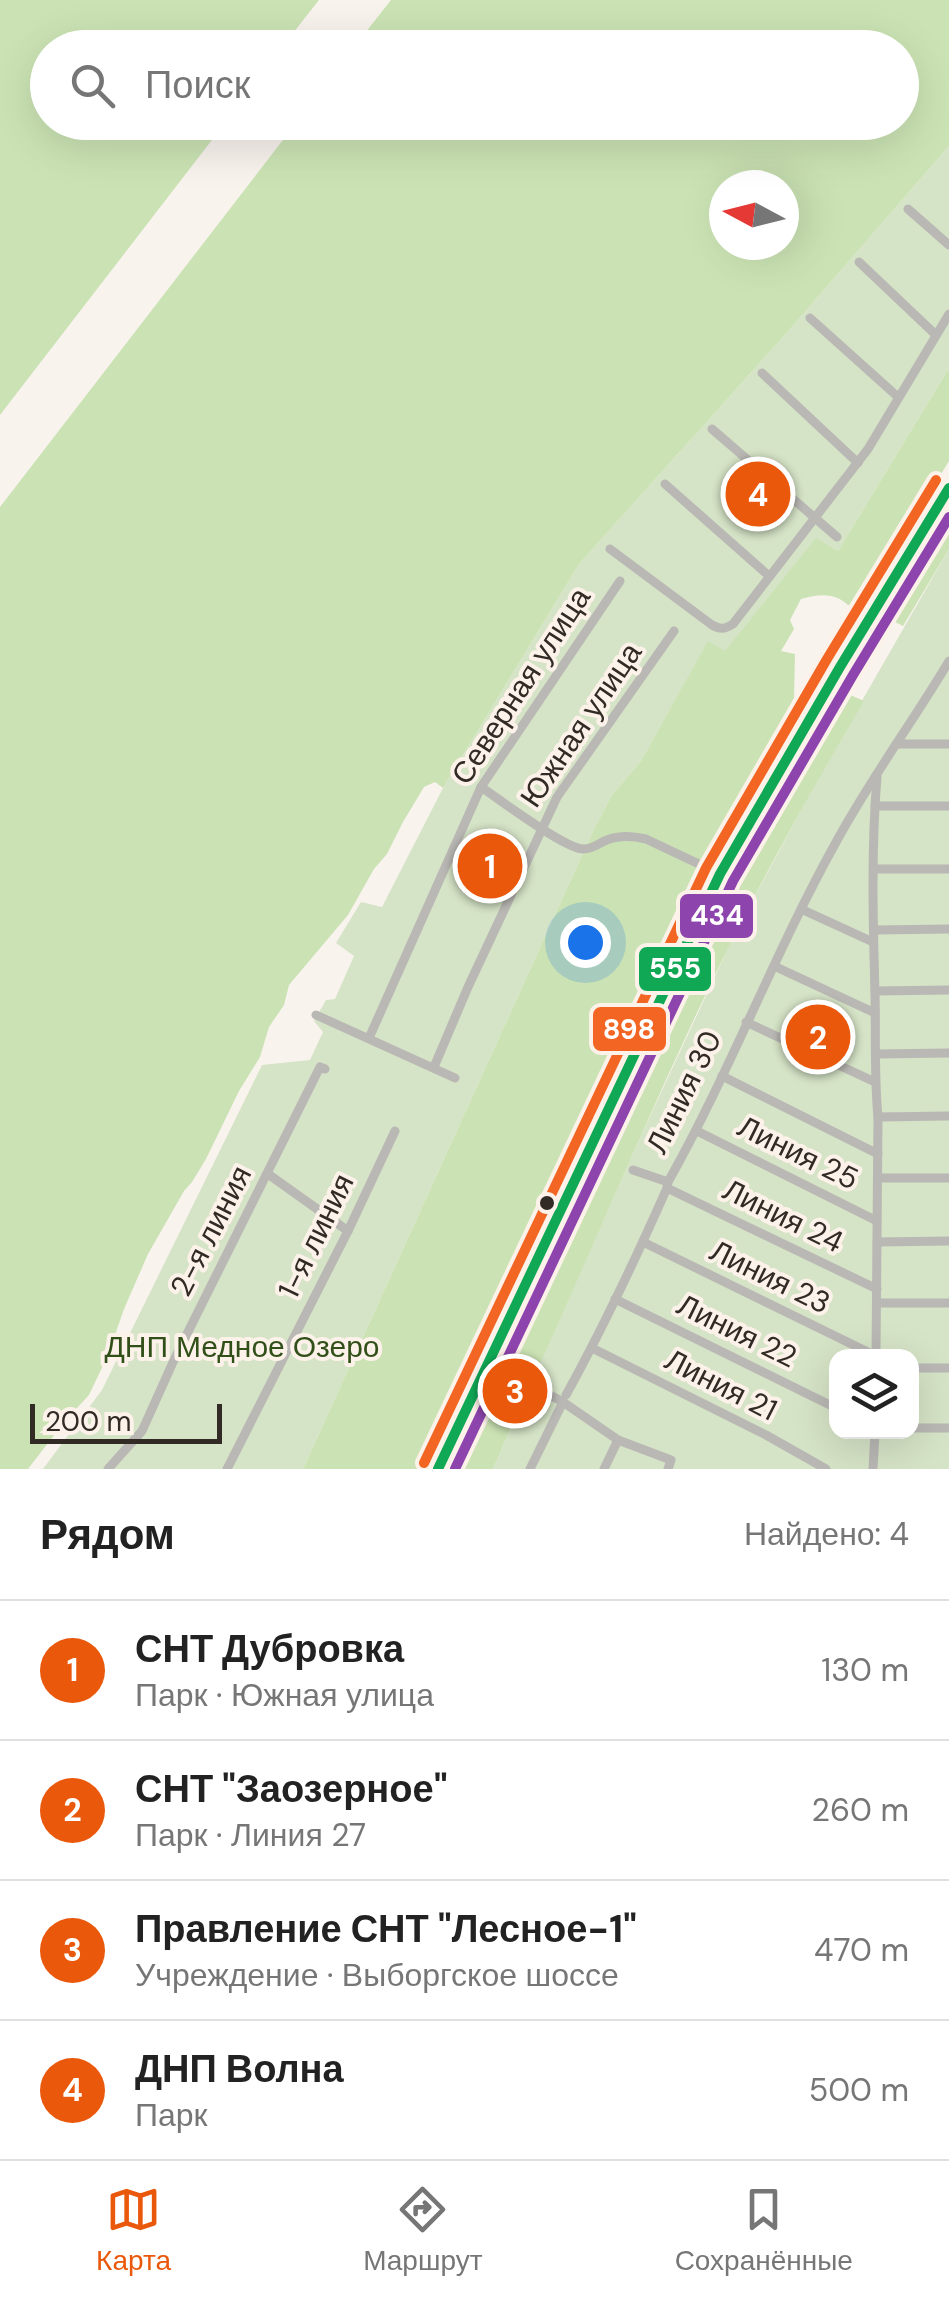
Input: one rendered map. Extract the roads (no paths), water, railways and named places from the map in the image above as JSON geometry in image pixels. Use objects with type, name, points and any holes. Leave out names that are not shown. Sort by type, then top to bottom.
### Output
[{"type":"main road","points":[[438,1469],[720,874],[949,488]]},
{"type":"street","points":[[908,208],[949,245]]},
{"type":"street","points":[[859,262],[936,335]]},
{"type":"street","points":[[610,549],[712,625],[720,629],[733,624],[858,463],[949,314]]},
{"type":"street","points":[[810,318],[898,398]]},
{"type":"street","points":[[762,373],[858,463]]},
{"type":"street","points":[[712,430],[837,538]]},
{"type":"street","points":[[665,484],[769,576]]},
{"type":"street","name":"Северная улица","points":[[368,1038],[481,787],[620,580]]},
{"type":"street","name":"Южная улица","points":[[434,1067],[557,797],[674,632]]},
{"type":"street","name":"Линия 30","points":[[565,1399],[801,908],[836,842],[949,661]]},
{"type":"street","points":[[937,681],[949,681]]},
{"type":"street","points":[[897,744],[949,744]]},
{"type":"street","points":[[876,1349],[878,1117],[872,942],[877,774]]},
{"type":"street","points":[[481,787],[577,848],[586,849],[624,836],[646,839],[720,874]]},
{"type":"street","points":[[875,806],[949,806]]},
{"type":"street","points":[[875,869],[949,869]]},
{"type":"street","points":[[801,908],[872,942]]},
{"type":"street","points":[[874,930],[949,930]]},
{"type":"street","points":[[774,966],[875,1014]]},
{"type":"street","points":[[875,991],[949,990]]},
{"type":"street","points":[[316,1015],[455,1078]]},
{"type":"street","points":[[746,1022],[874,1082]]},
{"type":"street","points":[[876,1054],[949,1053]]},
{"type":"street","name":"2-я линия","points":[[108,1469],[142,1432],[320,1067],[325,1070]]},
{"type":"street","points":[[722,1076],[878,1154]]},
{"type":"street","points":[[878,1117],[949,1116]]},
{"type":"street","name":"1-я линия","points":[[227,1469],[395,1131]]},
{"type":"street","name":"Линия 25","points":[[696,1131],[877,1221]]},
{"type":"street","name":"Линия 24","points":[[633,1170],[877,1288]]},
{"type":"street","points":[[268,1174],[348,1231]]},
{"type":"street","points":[[878,1178],[949,1178]]},
{"type":"street","points":[[877,1242],[949,1241]]},
{"type":"street","name":"Линия 23","points":[[643,1242],[862,1349]]},
{"type":"street","name":"Линия 22","points":[[616,1298],[829,1404]]},
{"type":"street","points":[[877,1303],[949,1303]]},
{"type":"street","name":"Линия 21","points":[[592,1348],[826,1469]]},
{"type":"street","points":[[488,1362],[565,1399],[618,1440],[670,1460],[669,1466]]},
{"type":"street","points":[[919,1368],[949,1368]]},
{"type":"street","points":[[530,1469],[565,1399]]},
{"type":"street","points":[[919,1428],[949,1428]]},
{"type":"street","points":[[874,1469],[875,1439]]},
{"type":"street","points":[[604,1469],[618,1440]]},
{"type":"place","name":"ДНП Волна","points":[[758,494]]},
{"type":"place","name":"СНТ Дубровка","points":[[490,866]]},
{"type":"place","name":"СНТ \"Заозерное\"","points":[[818,1037]]},
{"type":"place","name":"Правление СНТ \"Лесное-1\"","points":[[515,1391]]},
{"type":"park label","name":"ДНП Медное Озеро","points":[[242,1347]]}]
